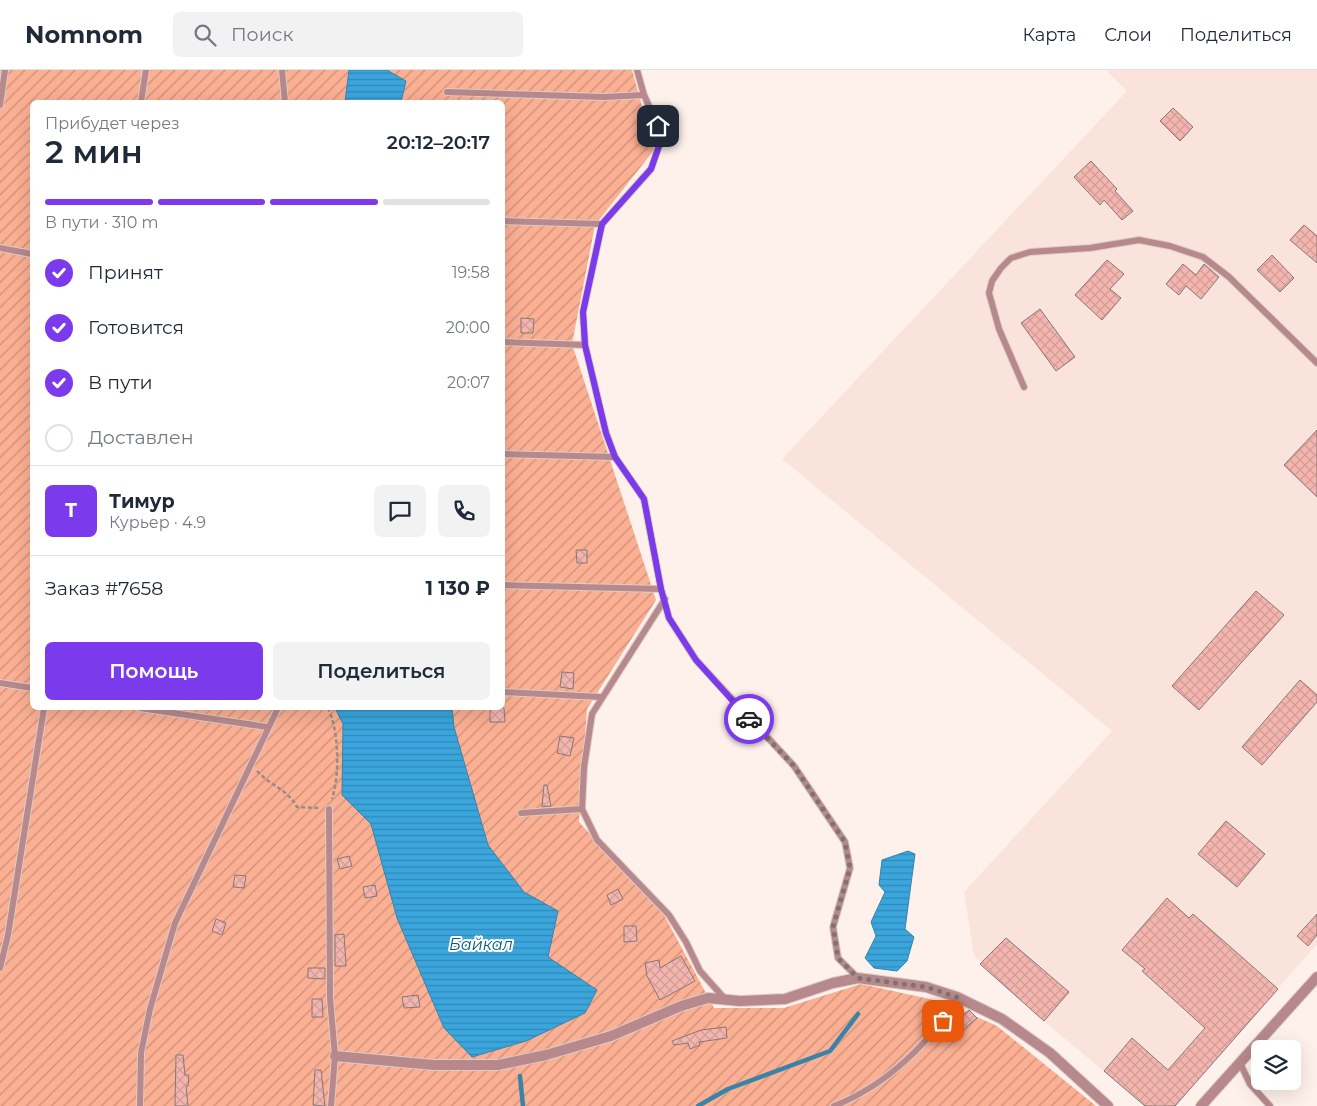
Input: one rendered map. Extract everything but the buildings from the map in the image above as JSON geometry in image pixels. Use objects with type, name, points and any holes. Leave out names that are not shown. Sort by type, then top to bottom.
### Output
[{"type":"street","points":[[1201,1106],[1317,977]]},
{"type":"street","points":[[334,1056],[434,1065],[498,1064],[546,1055],[611,1036],[681,1006],[708,998],[785,999],[833,983],[858,978],[926,987],[957,997],[1002,1019],[1050,1053],[1108,1106]]},
{"type":"lane","points":[[0,105],[6,70]]},
{"type":"lane","points":[[141,100],[146,70]]},
{"type":"lane","points":[[282,70],[285,100]]},
{"type":"lane","points":[[637,70],[644,95],[658,126],[659,146],[651,169],[602,224],[583,312],[585,345],[606,433],[615,457],[644,499],[661,589],[669,618],[696,660],[794,766],[845,842],[850,868],[833,927],[838,958],[858,978]]},
{"type":"lane","points":[[447,92],[604,97],[644,95]]},
{"type":"lane","points":[[505,222],[602,224]]},
{"type":"lane","points":[[1024,386],[999,329],[989,293],[992,281],[1001,268],[1012,258],[1030,252],[1090,248],[1140,240],[1170,246],[1203,257],[1229,277],[1317,363]]},
{"type":"lane","points":[[0,248],[30,254]]},
{"type":"lane","points":[[505,342],[585,345]]},
{"type":"lane","points":[[505,454],[615,457]]},
{"type":"lane","points":[[505,584],[661,589]]},
{"type":"lane","points":[[665,599],[601,697],[592,714],[584,767],[582,809],[597,840],[669,916],[686,942],[700,971],[725,999]]},
{"type":"lane","points":[[0,683],[30,688]]},
{"type":"lane","points":[[505,692],[601,697]]},
{"type":"lane","points":[[0,968],[8,935],[44,710]]},
{"type":"lane","points":[[153,710],[267,727]]},
{"type":"lane","points":[[140,1106],[141,1053],[150,1009],[175,923],[267,727],[277,710]]},
{"type":"lane","points":[[329,809],[330,998],[334,1056],[331,1106]]},
{"type":"lane","points":[[521,813],[582,809]]},
{"type":"lane","points":[[834,1106],[851,1099],[895,1070],[943,1021],[957,997]]},
{"type":"lane","points":[[1240,1063],[1250,1084],[1270,1106]]},
{"type":"path","points":[[250,763],[270,785],[289,794],[297,807],[329,809],[334,792],[336,739],[334,721],[329,710]]},
{"type":"shaded area","points":[[0,70],[632,70],[654,150],[595,225],[572,344],[656,600],[587,709],[579,822],[664,915],[714,1008],[784,1008],[861,984],[943,1002],[997,1026],[1096,1106],[0,1106]]},
{"type":"shaded area","points":[[1106,70],[1317,70],[1317,944],[1175,1106],[1145,1106],[1044,1021],[974,956],[964,892],[1112,731],[782,459],[1127,91]]},
{"type":"water","points":[[349,70],[387,70],[406,81],[401,100],[345,100]]},
{"type":"water","name":"Байкал","points":[[336,710],[452,710],[454,727],[488,845],[524,892],[558,911],[548,957],[597,990],[585,1013],[526,1041],[472,1057],[444,1028],[397,918],[371,824],[342,795],[343,724]]},
{"type":"water","points":[[908,851],[915,854],[905,929],[914,937],[907,961],[897,971],[874,968],[865,958],[876,936],[871,922],[885,892],[879,885],[882,860]]},
{"type":"waterway","points":[[698,1106],[728,1089],[830,1051],[858,1014]]},
{"type":"waterway","points":[[520,1076],[523,1106]]},
{"type":"way so far","points":[[749,719],[794,766],[845,842],[850,868],[833,927],[838,958],[858,978],[926,987],[957,997],[943,1021]]},
{"type":"route","points":[[658,126],[659,146],[651,169],[602,224],[591,267],[583,312],[585,345],[606,433],[615,457],[644,499],[661,589],[669,618],[696,660],[749,719]]}]
